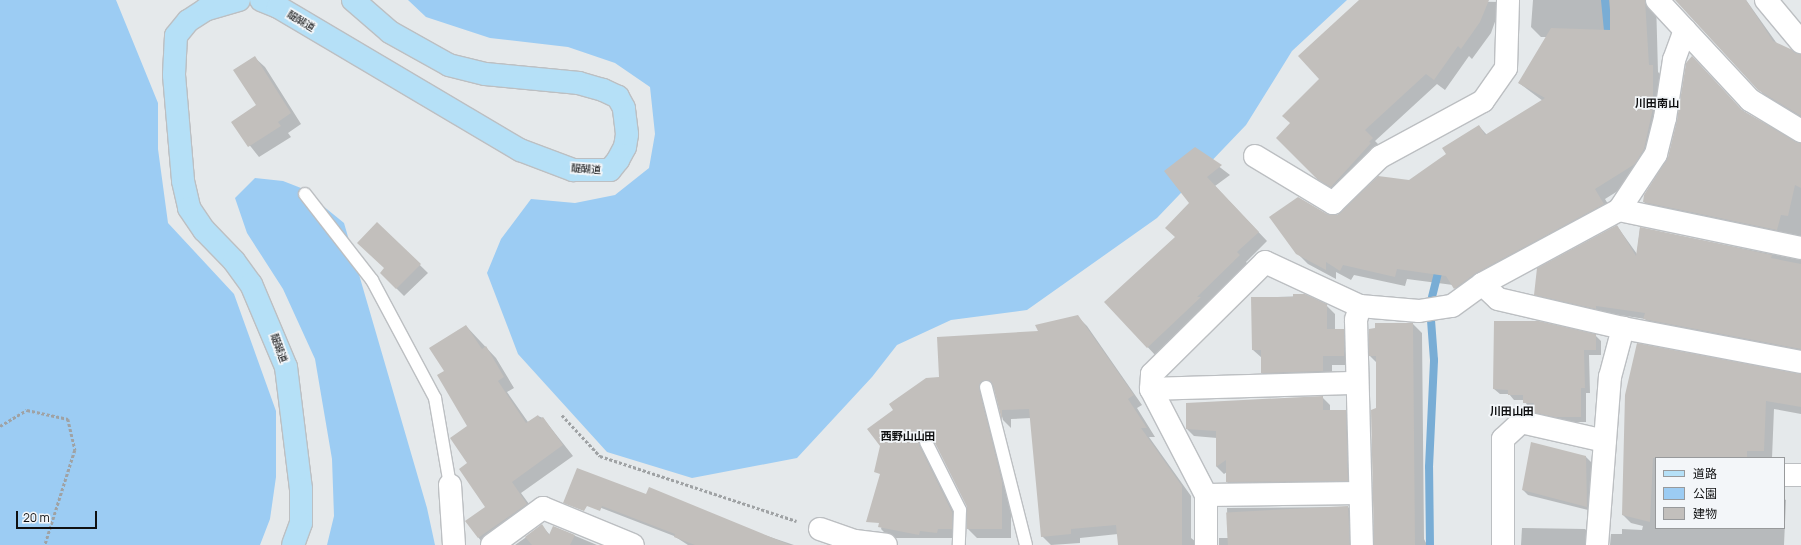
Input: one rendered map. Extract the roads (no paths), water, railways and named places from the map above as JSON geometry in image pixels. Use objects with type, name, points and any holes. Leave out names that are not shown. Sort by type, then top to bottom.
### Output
[{"type":"main road","name":"醍醐道","points":[[239,0],[205,10],[188,21],[176,36],[174,75],[183,181],[188,208],[204,230],[234,261],[251,284],[273,331],[286,367],[301,489],[301,523],[293,545]]},
{"type":"main road","name":"醍醐道","points":[[262,0],[278,7],[520,150],[573,170],[610,170],[618,160],[627,134],[624,108],[618,97],[603,90],[579,83],[485,74],[450,65],[390,32],[353,0]]},
{"type":"street","points":[[1255,156],[1333,203],[1380,157],[1483,101],[1506,68],[1508,0]]},
{"type":"street","points":[[1657,0],[1750,100],[1801,131]]},
{"type":"street","points":[[1766,0],[1801,42]]},
{"type":"street","points":[[1206,545],[1206,495],[1151,389],[1152,374],[1265,262],[1360,306],[1419,311],[1452,306],[1482,284],[1619,210],[1656,154],[1665,118],[1674,60],[1685,30]]},
{"type":"street","points":[[1619,210],[1801,248]]},
{"type":"street","points":[[1482,284],[1498,299],[1623,328],[1801,362]]},
{"type":"street","points":[[1360,306],[1356,320],[1362,545]]},
{"type":"street","points":[[1597,545],[1610,376],[1623,328]]},
{"type":"street","points":[[1151,389],[1357,383]]},
{"type":"street","points":[[1502,545],[1503,439],[1521,422],[1605,441]]},
{"type":"street","points":[[1785,474],[1801,475]]},
{"type":"street","points":[[450,486],[454,545]]},
{"type":"street","points":[[1206,495],[1360,493]]},
{"type":"street","points":[[492,545],[543,508],[633,545]]},
{"type":"street","points":[[820,528],[854,543],[886,545]]},
{"type":"lane","points":[[305,194],[372,280],[435,398],[450,486]]},
{"type":"lane","points":[[986,387],[1026,545]]},
{"type":"lane","points":[[926,442],[960,510],[959,545]]},
{"type":"waterway","points":[[1605,0],[1609,41]]},
{"type":"waterway","points":[[1432,297],[1440,264]]},
{"type":"waterway","points":[[1430,545],[1429,467],[1434,360],[1431,320]]},
{"type":"district","name":"川田南山","points":[[1657,103]]},
{"type":"district","name":"川田山田","points":[[1512,411]]},
{"type":"district","name":"西野山山田","points":[[908,436]]}]
